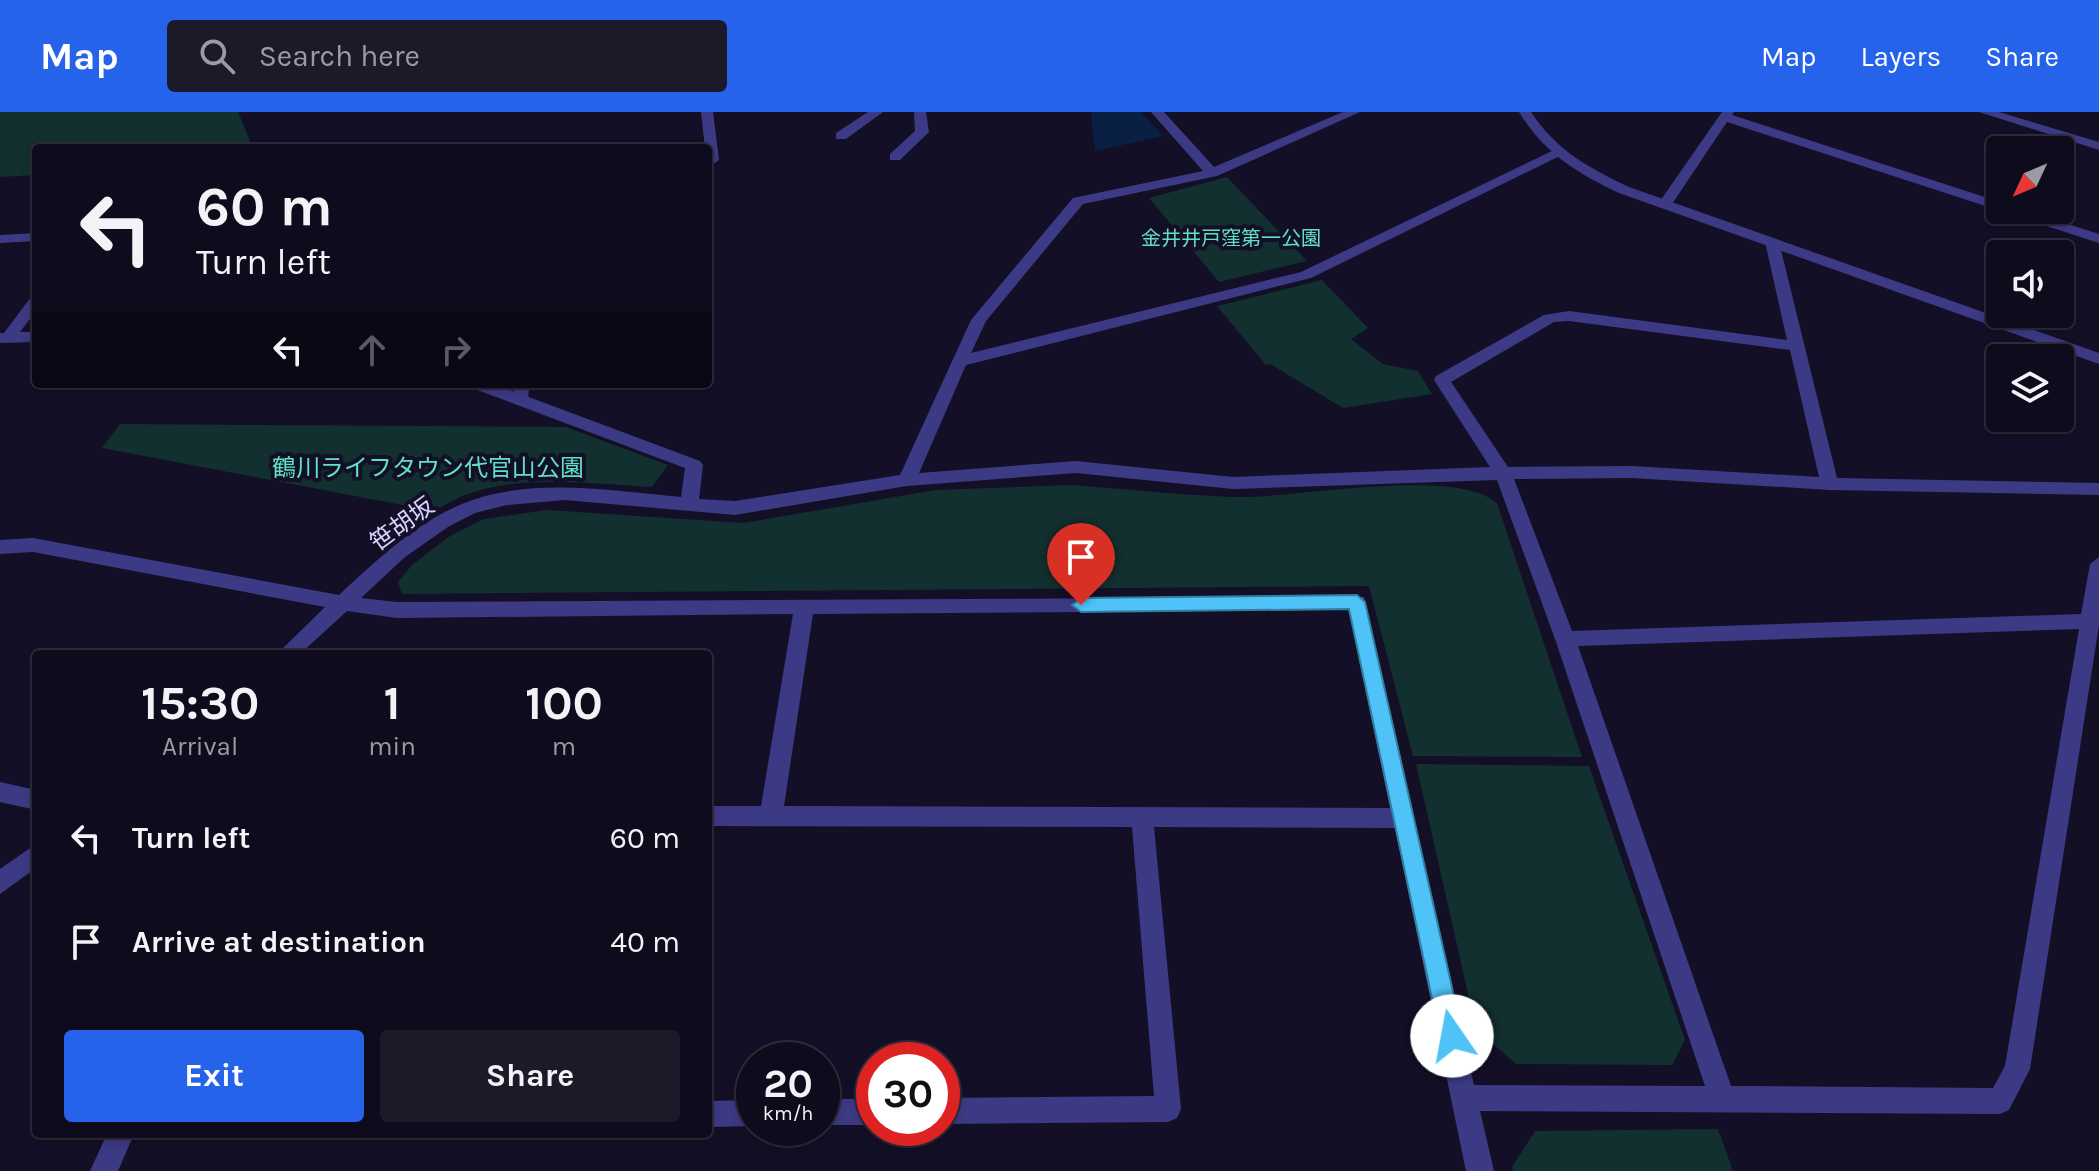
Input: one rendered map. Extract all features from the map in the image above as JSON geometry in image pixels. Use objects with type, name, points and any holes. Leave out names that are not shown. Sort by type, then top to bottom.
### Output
[{"type":"street","points":[[707,112],[712,144]]},
{"type":"street","points":[[841,136],[877,112]]},
{"type":"street","points":[[895,157],[922,132],[920,112]]},
{"type":"street","points":[[1157,112],[1212,173]]},
{"type":"street","points":[[907,480],[979,320],[1078,201],[1212,173],[1354,112]]},
{"type":"street","points":[[1525,112],[1537,134],[1557,154],[1612,184],[2099,359]]},
{"type":"street","points":[[1985,112],[2099,146]]},
{"type":"street","points":[[1665,204],[1726,115],[1986,202]]},
{"type":"street","points":[[959,361],[1306,275],[1557,154]]},
{"type":"street","points":[[2053,224],[2099,239]]},
{"type":"street","points":[[0,239],[32,237]]},
{"type":"street","points":[[1772,242],[1830,484]]},
{"type":"street","points":[[4,338],[32,305]]},
{"type":"street","points":[[1723,1101],[1565,639],[1503,473],[1442,380],[1550,318],[1569,316],[1797,346]]},
{"type":"street","points":[[4,338],[32,337]]},
{"type":"street","points":[[497,388],[521,393],[694,465],[689,504]]},
{"type":"street","name":"笹胡坂","points":[[291,650],[398,552],[442,522],[470,508],[507,499],[565,494],[735,508],[907,480],[1076,467],[1233,483],[1503,473],[1632,472],[1830,484],[2099,489]]},
{"type":"street","points":[[0,547],[33,545],[343,603],[397,610],[1357,602],[1480,1171]]},
{"type":"street","points":[[1465,1098],[2000,1101],[2017,1069],[2099,564]]},
{"type":"street","points":[[771,815],[804,608]]},
{"type":"street","points":[[1565,639],[2090,621]]},
{"type":"street","points":[[0,792],[32,799]]},
{"type":"street","points":[[712,816],[1405,818]]},
{"type":"street","points":[[960,1111],[1168,1109],[1142,816]]},
{"type":"street","points":[[0,883],[32,857]]},
{"type":"street","points":[[712,1114],[736,1113]]},
{"type":"street","points":[[104,1171],[119,1138]]},
{"type":"green space","points":[[0,112],[238,112],[251,144],[32,144],[32,175],[0,177]]},
{"type":"green space","name":"金井井戸窪第一公園","points":[[1227,177],[1307,261],[1219,282],[1149,198]]},
{"type":"green space","points":[[1322,280],[1368,328],[1351,339],[1383,364],[1418,371],[1432,394],[1343,408],[1270,364],[1266,365],[1217,306]]},
{"type":"green space","name":"鶴川ライフタウン代官山公園","points":[[120,424],[566,427],[668,465],[652,487],[559,482],[512,484],[468,494],[434,511],[102,448]]},
{"type":"green space","points":[[1069,485],[1233,497],[1410,485],[1476,492],[1497,503],[1582,757],[1413,756],[1369,586],[402,594],[398,582],[412,565],[450,536],[484,519],[547,510],[743,523],[936,490]]},
{"type":"green space","points":[[1416,764],[1589,766],[1685,1040],[1672,1065],[1516,1064],[1476,1029]]},
{"type":"green space","points":[[1718,1129],[1733,1171],[1513,1171],[1512,1167],[1535,1131]]},
{"type":"water","points":[[1091,112],[1141,112],[1163,136],[1095,151]]},
{"type":"route","points":[[1081,605],[1357,602],[1452,1036]]}]
